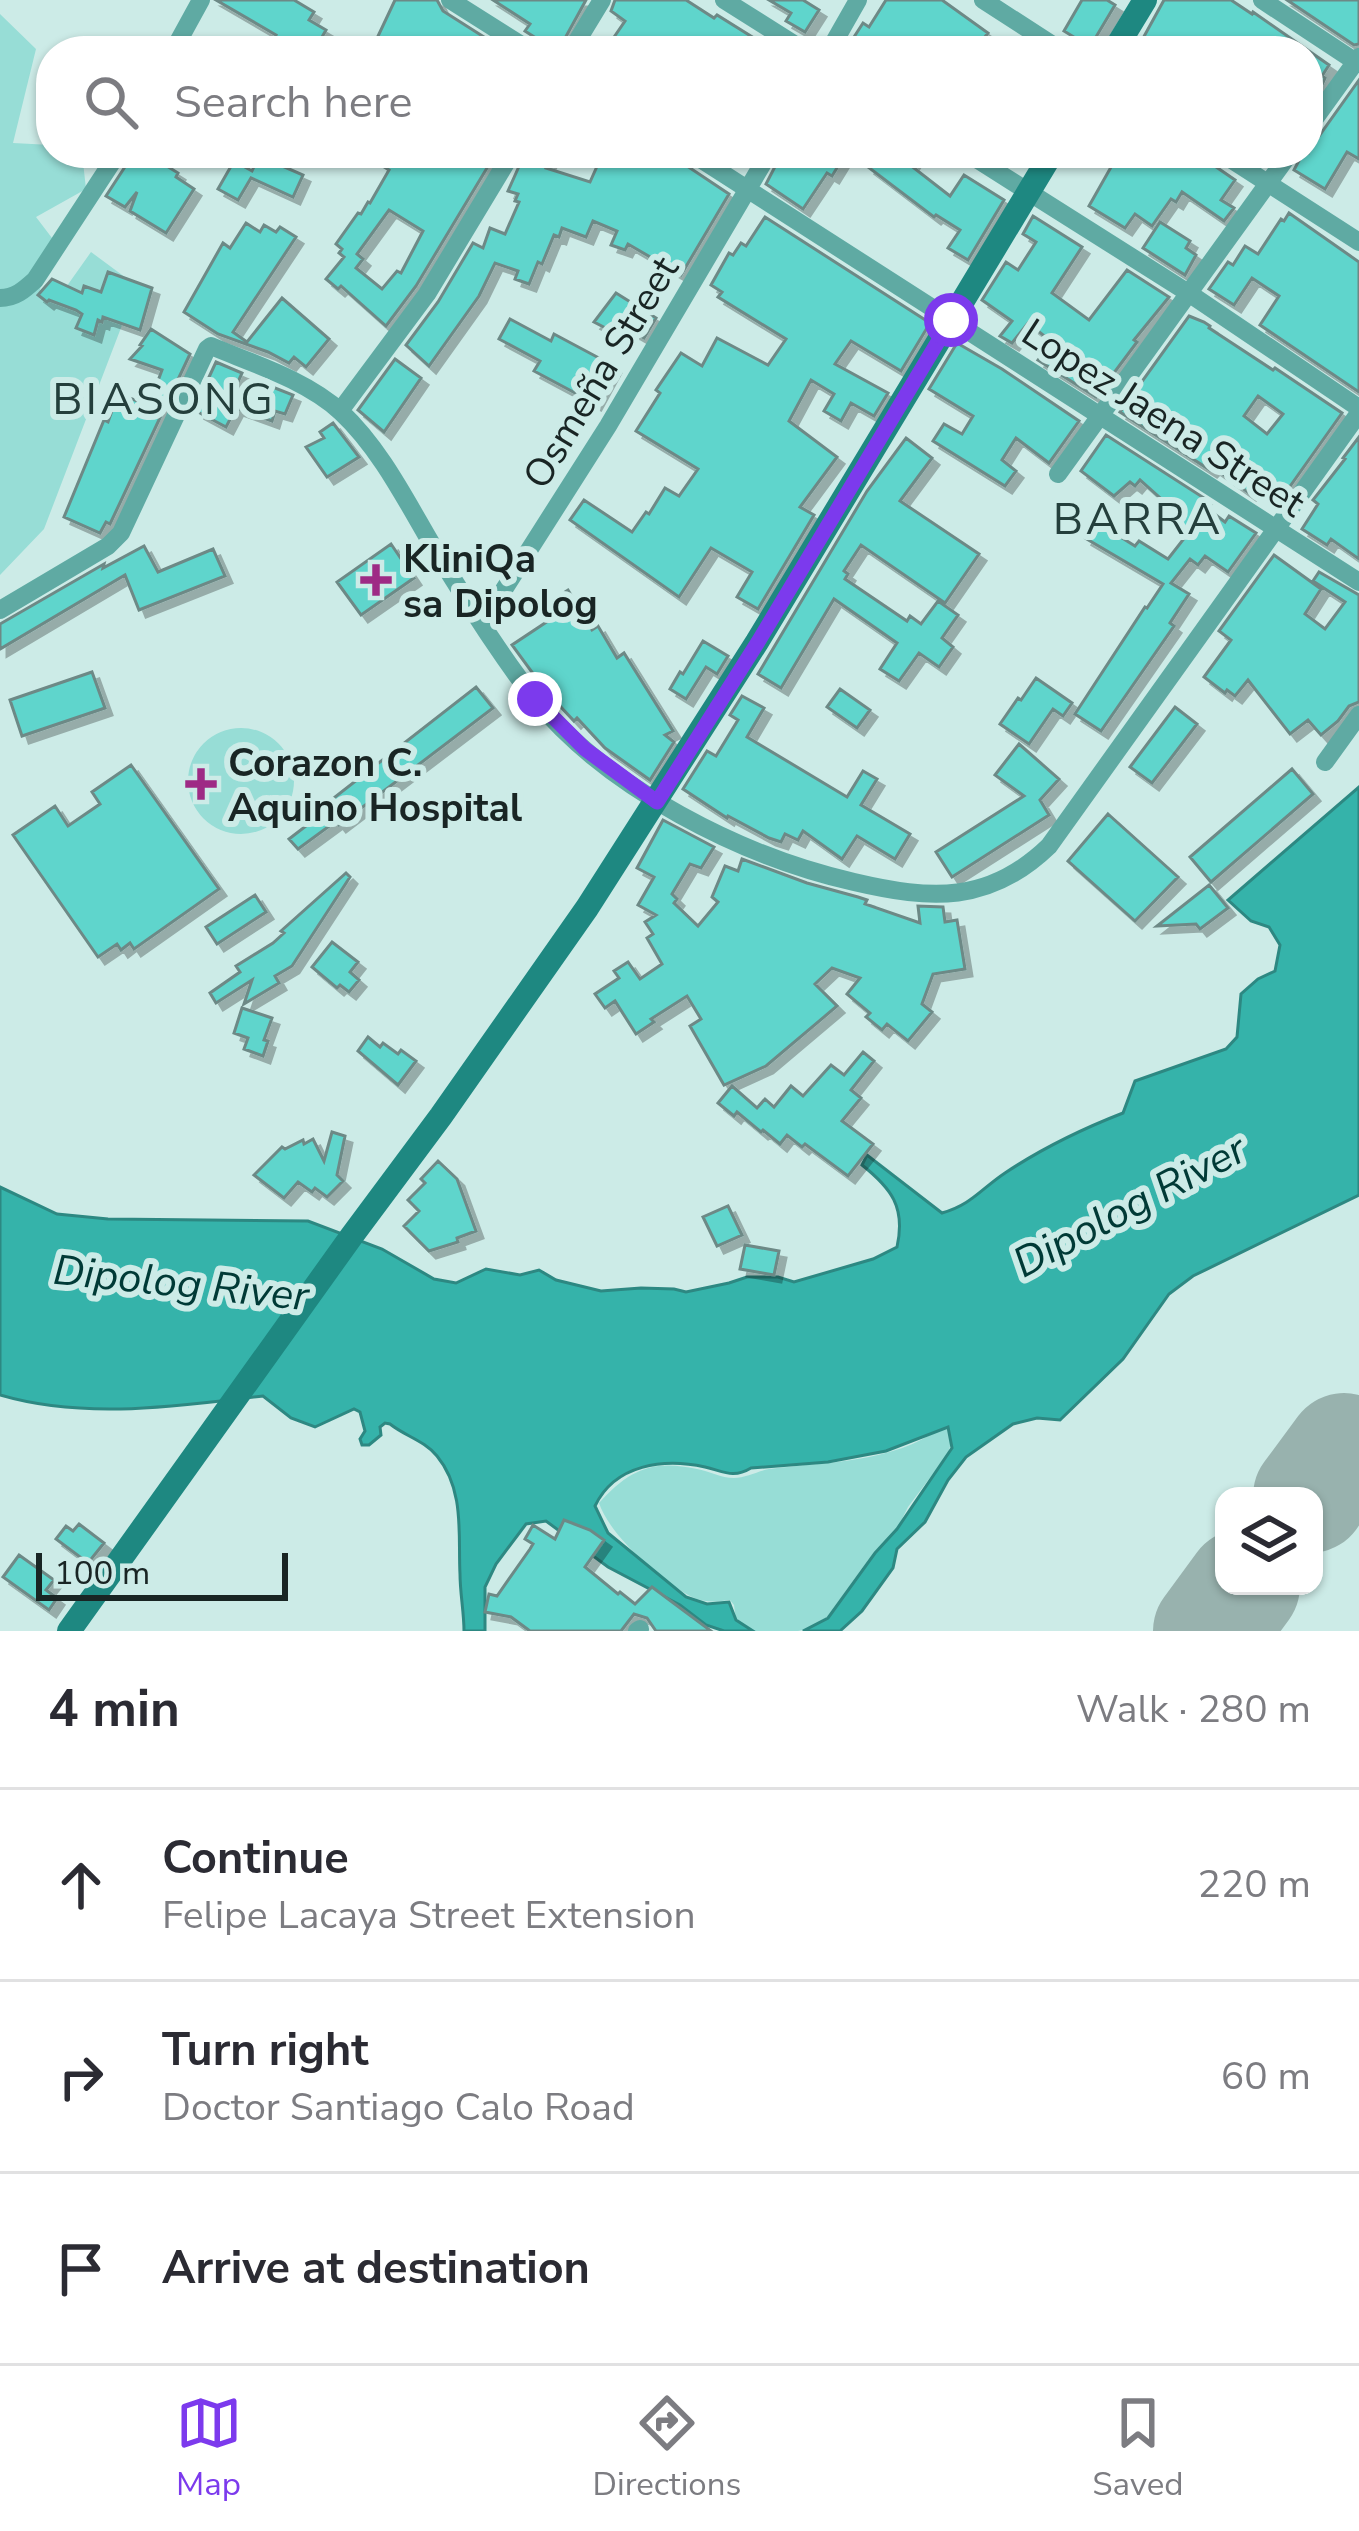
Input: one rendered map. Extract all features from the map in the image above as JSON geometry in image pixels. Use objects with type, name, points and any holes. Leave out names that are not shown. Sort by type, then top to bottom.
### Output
[{"type":"main road","points":[[1123,36],[1145,0]]},
{"type":"main road","points":[[69,1631],[515,1012],[657,802],[1043,168]]},
{"type":"street","points":[[181,36],[201,0]]},
{"type":"street","points":[[450,0],[507,36]]},
{"type":"street","points":[[580,36],[602,0]]},
{"type":"street","points":[[724,0],[781,36]]},
{"type":"street","points":[[838,36],[859,0]]},
{"type":"street","points":[[983,0],[1039,36]]},
{"type":"street","points":[[1262,0],[1319,36]]},
{"type":"street","points":[[1323,39],[1358,61],[1323,108]]},
{"type":"street","points":[[0,298],[21,292],[35,280],[108,168]]},
{"type":"street","points":[[340,411],[427,294],[503,168]]},
{"type":"street","name":"Lopez Jaena Street","points":[[714,168],[1359,582]]},
{"type":"street","name":"Osmeña Street","points":[[478,618],[503,591],[608,426],[760,168]]},
{"type":"street","points":[[0,610],[109,546],[121,533],[211,346],[308,389],[340,411],[377,455],[478,618],[535,699],[610,770],[657,802],[789,865],[879,888],[957,894],[995,885],[1015,875],[1049,846],[1359,410],[1190,294],[990,168]]},
{"type":"street","points":[[1244,168],[1359,242]]},
{"type":"street","points":[[1058,474],[1279,168]]},
{"type":"street","points":[[1324,762],[1359,715]]},
{"type":"shaded area","points":[[0,14],[36,49],[13,143],[36,144],[36,168],[84,168],[86,189],[36,217],[52,238],[40,290],[57,300],[91,252],[137,286],[44,529],[0,575]]},
{"type":"shaded area","points":[[241,728],[261,732],[278,744],[290,761],[294,781],[290,801],[278,818],[261,830],[241,834],[221,830],[204,818],[192,801],[188,781],[192,761],[204,744],[221,732]]},
{"type":"shaded area","points":[[947,1428],[950,1434],[948,1452],[897,1529],[874,1552],[827,1617],[798,1631],[754,1631],[736,1620],[730,1600],[701,1600],[680,1590],[625,1543],[599,1503],[631,1475],[654,1467],[681,1466],[738,1478],[769,1469],[880,1455]]},
{"type":"water","name":"Dipolog River","points":[[1359,787],[1359,1195],[1193,1276],[1169,1294],[1123,1359],[1060,1420],[1037,1418],[1013,1424],[966,1457],[925,1522],[897,1549],[893,1568],[862,1611],[840,1631],[803,1631],[828,1618],[897,1529],[952,1448],[948,1427],[886,1451],[828,1462],[751,1468],[733,1474],[689,1464],[657,1464],[628,1473],[604,1492],[595,1506],[608,1533],[686,1597],[707,1604],[729,1602],[736,1620],[753,1631],[724,1631],[706,1625],[680,1605],[608,1567],[546,1521],[526,1524],[496,1564],[485,1587],[485,1631],[464,1631],[452,1483],[432,1451],[390,1424],[380,1427],[381,1435],[369,1445],[362,1445],[365,1431],[360,1412],[354,1409],[315,1427],[291,1418],[263,1396],[98,1409],[0,1395],[0,1187],[57,1214],[308,1221],[382,1249],[434,1279],[456,1283],[486,1269],[520,1275],[539,1270],[556,1280],[601,1291],[686,1292],[747,1277],[794,1282],[873,1259],[897,1247],[899,1221],[894,1200],[862,1165],[867,1155],[942,1213],[1047,1148],[1123,1113],[1135,1081],[1226,1049],[1237,1037],[1241,994],[1275,971],[1280,945],[1269,927],[1251,921],[1228,900]]},
{"type":"building","points":[[216,0],[294,0],[314,12],[309,20],[326,30],[323,36],[276,35]]},
{"type":"building","points":[[395,0],[437,0],[443,11],[482,36],[378,36]]},
{"type":"building","points":[[493,0],[586,0],[566,36],[533,36],[525,31],[530,24]]},
{"type":"building","points":[[615,0],[686,0],[751,36],[615,36],[625,21],[611,11]]},
{"type":"building","points":[[769,0],[803,0],[819,10],[805,32],[786,21],[791,13]]},
{"type":"building","points":[[886,0],[942,0],[988,33],[855,36],[863,23],[869,27]]},
{"type":"building","points":[[1082,0],[1107,0],[1115,5],[1097,36],[1072,36],[1064,31]]},
{"type":"building","points":[[1164,0],[1231,0],[1287,36],[1144,36]]},
{"type":"building","points":[[1287,0],[1359,0],[1359,44],[1354,45]]},
{"type":"building","points":[[1359,80],[1359,159],[1347,152],[1325,189],[1294,170],[1323,168],[1323,130]]},
{"type":"building","points":[[124,168],[170,168],[194,189],[166,233],[130,211],[137,192],[125,207],[106,196]]},
{"type":"building","points":[[230,168],[287,168],[303,175],[293,197],[251,178],[238,200],[218,189]]},
{"type":"building","points":[[386,168],[487,168],[416,286],[386,326],[341,286],[338,289],[326,279],[344,257],[336,244],[370,203],[389,170]],"holes":[[[389,210],[423,231],[401,273],[397,271],[382,289],[356,268],[363,259],[357,254]]]},
{"type":"building","points":[[518,168],[546,168],[590,182],[596,168],[690,168],[729,194],[681,275],[628,244],[625,250],[611,245],[617,231],[593,221],[586,237],[562,228],[559,237],[554,235],[529,284],[515,279],[518,271],[495,263],[479,296],[429,366],[406,345],[473,243],[483,248],[490,228],[505,234],[519,202],[515,201],[518,194],[508,191]]},
{"type":"building","points":[[774,168],[837,168],[832,176],[827,173],[803,209],[766,184]]},
{"type":"building","points":[[869,168],[914,168],[950,196],[964,175],[1004,200],[968,260],[948,248],[960,230],[934,217]]},
{"type":"building","points":[[1111,168],[1218,168],[1235,180],[1221,200],[1234,208],[1224,221],[1182,192],[1176,202],[1171,199],[1152,226],[1135,214],[1125,228],[1089,206]]},
{"type":"building","points":[[1289,213],[1359,262],[1359,392],[1260,325],[1279,296],[1252,278],[1234,305],[1209,289],[1245,246],[1258,254]]},
{"type":"building","points":[[1033,216],[1082,247],[1052,293],[1089,320],[1127,270],[1169,297],[1096,397],[1038,360],[1052,342],[1028,323],[1012,343],[1000,336],[1012,321],[982,300],[1006,262],[1018,270],[1036,242],[1023,234]]},
{"type":"building","points":[[765,217],[930,323],[901,371],[851,341],[835,364],[888,393],[874,416],[851,403],[841,421],[824,411],[834,394],[811,380],[789,421],[837,457],[800,507],[814,515],[758,609],[737,597],[752,572],[711,548],[679,597],[570,520],[584,500],[632,532],[665,488],[679,496],[698,469],[636,431],[681,353],[702,366],[717,338],[768,365],[786,339],[718,297],[722,292],[711,285],[729,253],[733,255],[741,243],[746,246]]},
{"type":"building","points":[[1160,222],[1190,241],[1186,248],[1196,255],[1185,275],[1143,248]]},
{"type":"building","points":[[246,223],[260,232],[264,225],[276,232],[280,227],[296,237],[233,332],[247,342],[282,298],[329,339],[306,367],[294,357],[289,363],[218,334],[184,312],[223,243],[230,248]]},
{"type":"building","points":[[108,272],[152,288],[140,330],[103,317],[94,335],[76,328],[82,314],[38,295],[52,279],[82,293],[84,286],[101,292]]},
{"type":"building","points":[[616,293],[656,318],[644,338],[632,331],[627,339],[594,322]]},
{"type":"building","points":[[1189,316],[1342,413],[1281,499],[1256,484],[1249,493],[1120,412]],"holes":[[[1258,396],[1283,414],[1267,434],[1244,416]]]},
{"type":"building","points":[[510,319],[551,341],[554,334],[614,366],[594,403],[534,371],[540,361],[499,339]]},
{"type":"building","points":[[151,329],[190,354],[110,524],[106,522],[100,533],[64,517],[118,394],[149,405],[162,370],[130,359]]},
{"type":"building","points":[[957,343],[1079,421],[1049,463],[1016,438],[1002,460],[1016,471],[1005,486],[933,441],[944,424],[962,434],[973,416],[929,389]]},
{"type":"building","points":[[395,359],[421,378],[384,432],[358,410]]},
{"type":"building","points":[[216,362],[242,373],[233,393],[263,405],[270,386],[293,395],[285,414],[275,411],[272,421],[236,408],[226,427],[198,412]]},
{"type":"building","points":[[333,423],[359,457],[327,477],[306,447],[324,438],[320,432]]},
{"type":"building","points":[[1106,435],[1204,498],[1200,503],[1225,522],[1229,516],[1256,533],[1228,572],[1205,556],[1198,565],[1190,559],[1171,583],[1189,594],[1170,623],[1174,626],[1101,731],[1075,714],[1163,584],[1085,538],[1095,521],[1135,546],[1139,541],[1168,559],[1186,536],[1163,512],[1168,505],[1140,480],[1114,496],[1081,471]]},
{"type":"building","points":[[1359,437],[1359,559],[1331,539],[1327,545],[1302,529],[1318,504],[1313,500]]},
{"type":"building","points":[[906,438],[932,458],[900,501],[979,554],[945,603],[861,545],[844,571],[845,579],[907,621],[910,616],[921,624],[938,601],[958,615],[942,638],[953,647],[939,667],[919,653],[899,681],[880,669],[897,643],[834,599],[781,688],[758,674],[867,491]]},
{"type":"building","name":"KliniQa sa Dipolog","points":[[391,544],[414,578],[361,615],[337,582]]},
{"type":"building","points":[[144,546],[158,572],[213,549],[225,576],[139,610],[125,575],[0,649],[0,624]]},
{"type":"building","points":[[1274,555],[1321,589],[1305,614],[1325,629],[1345,602],[1313,581],[1319,572],[1359,595],[1359,702],[1321,735],[1308,720],[1290,734],[1248,680],[1235,696],[1204,677],[1231,640],[1219,631]]},
{"type":"building","points":[[568,590],[592,630],[598,626],[617,658],[624,653],[673,731],[665,735],[674,742],[650,780],[605,748],[577,718],[574,721],[512,645],[551,619],[543,606]]},
{"type":"building","points":[[703,641],[728,656],[717,674],[706,667],[686,699],[670,689]]},
{"type":"building","points":[[92,672],[105,708],[22,736],[10,700]]},
{"type":"building","points":[[1036,678],[1072,703],[1063,716],[1053,709],[1029,744],[1000,724]]},
{"type":"building","points":[[476,687],[493,708],[339,825],[336,821],[298,849],[289,839],[306,826],[303,822]]},
{"type":"building","points":[[840,689],[870,710],[857,728],[827,707]]},
{"type":"building","points":[[742,696],[764,708],[747,737],[847,797],[863,771],[877,779],[861,805],[910,834],[895,859],[857,836],[842,859],[803,831],[798,840],[785,834],[781,842],[727,818],[683,789],[707,751],[716,756],[738,720],[730,715]]},
{"type":"building","points":[[1175,707],[1197,724],[1152,783],[1130,767]]},
{"type":"building","points":[[1019,744],[1059,779],[1040,800],[1049,815],[952,877],[936,852],[1024,796],[995,775]]},
{"type":"building","name":"Corazon C. Aquino Hospital","points":[[131,765],[219,889],[134,949],[130,943],[121,950],[117,944],[98,957],[13,835],[55,806],[68,826],[100,804],[92,792]]},
{"type":"building","points":[[1292,769],[1313,794],[1211,882],[1190,857]]},
{"type":"building","points":[[1108,814],[1178,877],[1135,921],[1068,861]]},
{"type":"building","points":[[663,820],[714,847],[701,868],[690,864],[672,894],[677,899],[674,903],[698,926],[718,902],[712,897],[725,866],[738,871],[742,859],[867,900],[865,904],[920,923],[918,906],[943,907],[945,922],[957,920],[965,969],[933,974],[922,1004],[932,1012],[908,1041],[887,1024],[882,1030],[847,994],[860,978],[832,968],[815,984],[837,1006],[766,1066],[724,1085],[690,1026],[701,1019],[687,996],[636,1034],[615,1001],[605,1008],[595,994],[619,978],[614,971],[628,962],[640,979],[662,964],[647,938],[653,934],[645,922],[656,915],[638,905],[654,877],[637,868]]},
{"type":"building","points":[[346,873],[350,877],[292,966],[275,976],[279,983],[244,1004],[252,980],[216,1003],[210,993],[240,972],[236,966],[273,943]]},
{"type":"building","points":[[1209,885],[1228,908],[1200,929],[1196,924],[1157,926]]},
{"type":"building","points":[[255,895],[266,912],[217,944],[206,927]]},
{"type":"building","points":[[332,942],[358,962],[350,972],[359,980],[349,992],[312,967]]},
{"type":"building","points":[[242,1008],[272,1018],[263,1056],[244,1049],[248,1038],[234,1033]]},
{"type":"building","points":[[368,1037],[416,1061],[398,1085],[358,1051]]},
{"type":"building","points":[[863,1052],[874,1061],[851,1090],[861,1098],[842,1121],[873,1144],[848,1176],[805,1144],[802,1147],[787,1135],[780,1144],[718,1103],[732,1086],[757,1108],[765,1099],[774,1107],[791,1086],[803,1096],[831,1065],[844,1075]]},
{"type":"building","points":[[332,1132],[345,1136],[337,1175],[343,1181],[327,1197],[298,1182],[284,1198],[254,1175],[282,1147],[303,1140],[304,1144],[313,1139],[324,1161]]},
{"type":"building","points":[[438,1161],[457,1179],[476,1231],[429,1251],[404,1226],[419,1211],[408,1200]]},
{"type":"building","points":[[728,1206],[742,1235],[717,1246],[703,1217]]},
{"type":"building","points":[[745,1245],[779,1251],[774,1275],[740,1269]]},
{"type":"building","points":[[564,1520],[604,1540],[585,1567],[618,1594],[635,1604],[652,1587],[711,1631],[656,1631],[647,1618],[634,1614],[621,1631],[530,1631],[511,1617],[485,1612],[489,1594],[497,1596],[533,1544],[525,1539],[533,1525],[555,1539]]},
{"type":"building","points":[[79,1524],[104,1543],[88,1563],[56,1539],[66,1526],[73,1531]]},
{"type":"building","points":[[19,1555],[54,1580],[46,1590],[57,1598],[49,1610],[3,1577]]},
{"type":"runway","points":[[1317,1487],[1344,1450]]},
{"type":"runway","points":[[1210,1631],[1236,1595]]},
{"type":"place","name":"KliniQa sa Dipolog","points":[[376,580]]},
{"type":"place","name":"Corazon C. Aquino Hospital","points":[[201,784]]},
{"type":"district","name":"BIASONG","points":[[164,398]]},
{"type":"district","name":"BARRA","points":[[1138,518]]},
{"type":"route","points":[[535,699],[585,749],[657,802],[951,320]]}]
